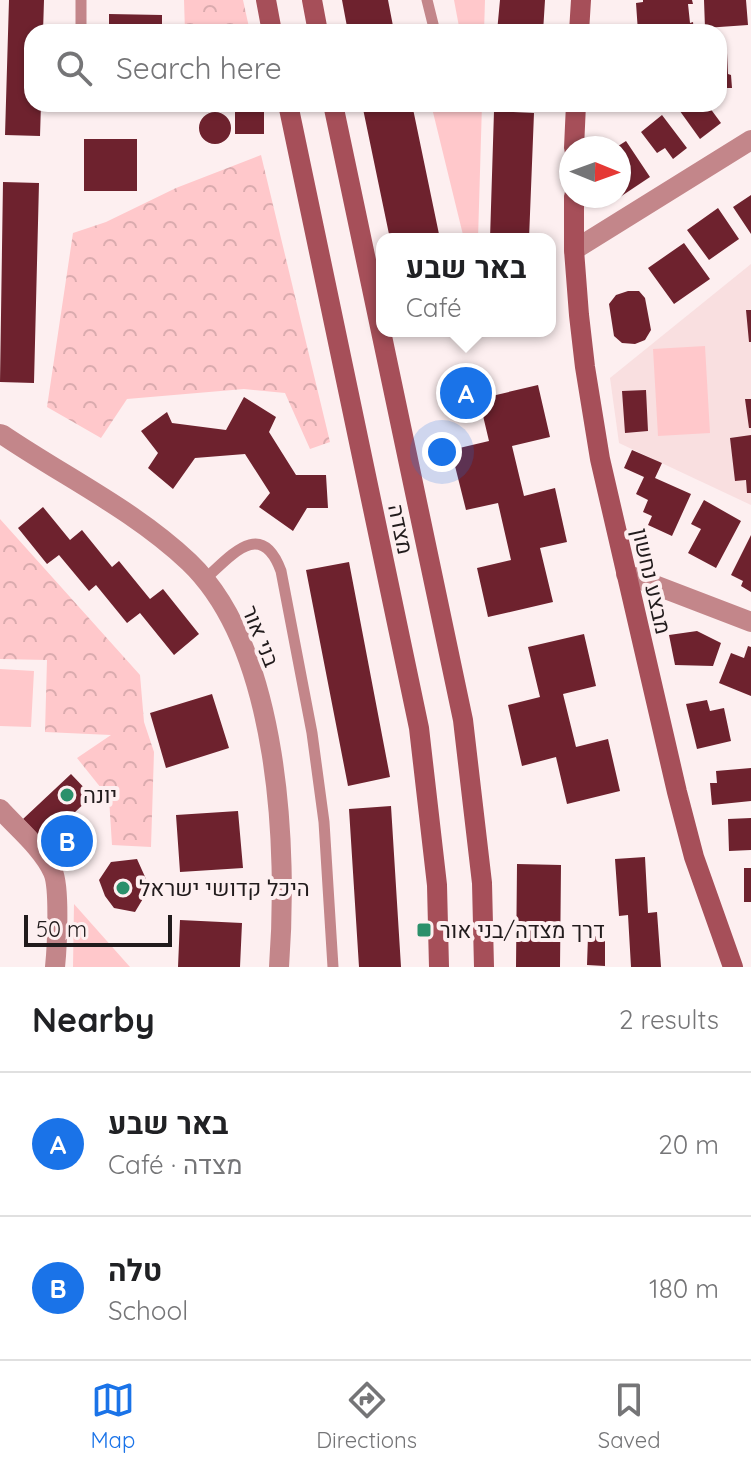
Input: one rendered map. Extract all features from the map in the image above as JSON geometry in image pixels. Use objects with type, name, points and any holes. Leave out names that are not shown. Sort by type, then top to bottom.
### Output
[{"type":"main road","points":[[266,0],[270,24]]},
{"type":"main road","points":[[312,0],[316,24]]},
{"type":"main road","points":[[580,24],[581,0]]},
{"type":"main road","name":"מצדה","points":[[290,112],[419,728],[437,885],[439,967]]},
{"type":"main road","name":"מצדה","points":[[335,112],[376,308]]},
{"type":"main road","points":[[575,136],[576,112]]},
{"type":"main road","name":"מבצע נחשון","points":[[574,208],[574,250],[585,367],[600,459],[694,857],[733,967]]},
{"type":"main road","name":"מצדה","points":[[382,337],[463,720],[482,883],[484,967]]},
{"type":"street","points":[[574,250],[751,140]]},
{"type":"street","name":"בני אור","points":[[0,434],[129,514],[165,541],[192,565],[217,596],[234,625],[264,716],[274,772],[282,886],[279,967]]},
{"type":"street","points":[[626,574],[751,622]]},
{"type":"street","points":[[0,809],[44,858],[55,878],[55,967]]},
{"type":"lane","points":[[81,0],[81,24]]},
{"type":"lane","points":[[427,0],[433,24]]},
{"type":"lane","points":[[204,580],[242,546],[256,544],[267,547],[275,555],[281,571],[312,733],[324,822],[333,967]]},
{"type":"shaded area","points":[[751,264],[751,505],[619,443],[610,378]]},
{"type":"green space","points":[[184,0],[243,0],[248,24],[185,24]]},
{"type":"green space","points":[[454,0],[485,0],[484,24],[458,24]]},
{"type":"green space","points":[[433,112],[482,112],[478,233],[463,233]]},
{"type":"green space","points":[[261,155],[330,442],[310,449],[285,393],[244,389],[127,399],[101,438],[47,407],[73,233],[106,222],[176,188]]},
{"type":"green space","points":[[705,346],[710,433],[658,436],[653,349]]},
{"type":"green space","points":[[0,519],[140,675],[144,722],[154,752],[151,847],[112,845],[109,798],[77,758],[111,735],[45,732],[47,660],[0,659]]},
{"type":"green space","points":[[0,669],[34,671],[31,727],[0,726]]},
{"type":"green space","points":[[74,904],[130,967],[73,967]]},
{"type":"building","points":[[9,0],[44,0],[43,24],[24,24],[24,112],[41,112],[40,136],[5,135]]},
{"type":"building","points":[[342,0],[388,0],[393,24],[346,24]]},
{"type":"building","points":[[500,0],[545,0],[544,24],[498,24]]},
{"type":"building","points":[[692,0],[693,4],[688,4],[690,23],[693,24],[637,24],[636,3]]},
{"type":"building","points":[[704,0],[746,0],[748,25],[705,24]]},
{"type":"building","points":[[109,14],[162,15],[162,24],[109,24]]},
{"type":"building","points":[[727,53],[728,74],[731,75],[732,88],[727,88]]},
{"type":"building","points":[[215,112],[226,117],[231,128],[226,139],[215,144],[204,139],[199,128],[204,117]]},
{"type":"building","points":[[235,112],[264,112],[264,134],[235,134]]},
{"type":"building","points":[[364,112],[414,112],[439,233],[389,233]]},
{"type":"building","points":[[494,112],[534,113],[529,233],[490,233]]},
{"type":"building","points":[[681,112],[713,112],[721,123],[700,139]]},
{"type":"building","points":[[662,115],[687,148],[673,159],[665,148],[657,153],[641,132]]},
{"type":"building","points":[[84,139],[137,139],[137,191],[84,191]]},
{"type":"building","points":[[631,148],[650,177],[631,190]]},
{"type":"building","points":[[3,182],[39,183],[34,383],[0,382]]},
{"type":"building","points":[[751,195],[751,234],[733,207]]},
{"type":"building","points":[[718,208],[739,239],[709,260],[687,230]]},
{"type":"building","points":[[684,243],[710,279],[674,304],[648,268]]},
{"type":"building","points":[[639,291],[645,298],[651,330],[645,340],[635,344],[622,343],[614,336],[609,304],[616,295]]},
{"type":"building","points":[[746,310],[751,310],[751,342],[749,342]]},
{"type":"building","points":[[538,385],[550,437],[512,446],[524,496],[555,488],[567,542],[540,548],[553,602],[488,617],[477,568],[511,560],[498,503],[466,510],[451,450],[489,441],[479,399]]},
{"type":"building","points":[[646,390],[648,431],[625,433],[622,391]]},
{"type":"building","points":[[244,397],[276,417],[269,432],[296,475],[326,475],[328,508],[307,508],[293,531],[259,507],[270,493],[245,454],[195,458],[173,489],[148,468],[158,453],[141,431],[167,412],[172,423],[226,430]]},
{"type":"building","points":[[745,399],[751,399],[751,428],[749,428]]},
{"type":"building","points":[[751,435],[751,493],[747,493],[746,480],[735,481],[730,438]]},
{"type":"building","points":[[632,450],[662,463],[655,478],[691,494],[672,536],[648,525],[652,516],[643,512],[648,500],[636,494],[644,477],[624,468]]},
{"type":"building","points":[[704,500],[741,521],[716,568],[688,553],[701,529],[691,524]]},
{"type":"building","points":[[43,507],[70,540],[82,530],[112,567],[119,561],[150,599],[163,589],[199,634],[174,655],[140,613],[127,623],[96,585],[89,591],[59,555],[47,564],[18,528]]},
{"type":"building","points":[[751,535],[751,592],[741,586],[743,581],[731,575]]},
{"type":"building","points":[[349,562],[390,777],[348,786],[306,570]]},
{"type":"building","points":[[697,631],[721,643],[713,666],[675,665],[669,635]]},
{"type":"building","points":[[584,634],[596,686],[563,694],[576,747],[608,739],[620,791],[567,804],[556,757],[522,766],[508,705],[540,697],[528,647]]},
{"type":"building","points":[[748,646],[751,647],[751,696],[719,683],[731,653],[744,658]]},
{"type":"building","points":[[212,694],[229,748],[166,768],[150,713]]},
{"type":"building","points":[[707,700],[710,711],[724,708],[731,741],[697,749],[686,704]]},
{"type":"building","points":[[751,768],[751,801],[712,805],[710,783],[717,783],[716,771]]},
{"type":"building","points":[[71,774],[92,796],[73,814],[96,838],[68,866],[23,819]]},
{"type":"building","points":[[391,806],[401,967],[359,967],[349,809]]},
{"type":"building","points":[[238,811],[243,868],[180,872],[176,815]]},
{"type":"building","points":[[751,818],[751,850],[729,851],[728,819]]},
{"type":"building","points":[[645,857],[648,913],[657,912],[661,967],[631,967],[628,915],[619,916],[615,859]]},
{"type":"building","name":"היכל קדושי ישראל","points":[[137,859],[146,879],[144,897],[135,912],[114,908],[99,880],[111,862]]},
{"type":"building","points":[[517,864],[561,865],[560,967],[516,967]]},
{"type":"building","points":[[744,868],[751,868],[751,902],[744,902]]},
{"type":"building","points":[[180,920],[242,923],[240,967],[178,967]]},
{"type":"building","points":[[588,936],[605,937],[605,966],[587,965]]},
{"type":"place","name":"באר שבע","points":[[466,393]]},
{"type":"place","name":"יונה","points":[[67,795]]},
{"type":"place","name":"טלה","points":[[67,841]]},
{"type":"place","name":"היכל קדושי ישראל","points":[[123,888]]},
{"type":"place","name":"דרך מצדה/בני אור","points":[[424,930]]}]
